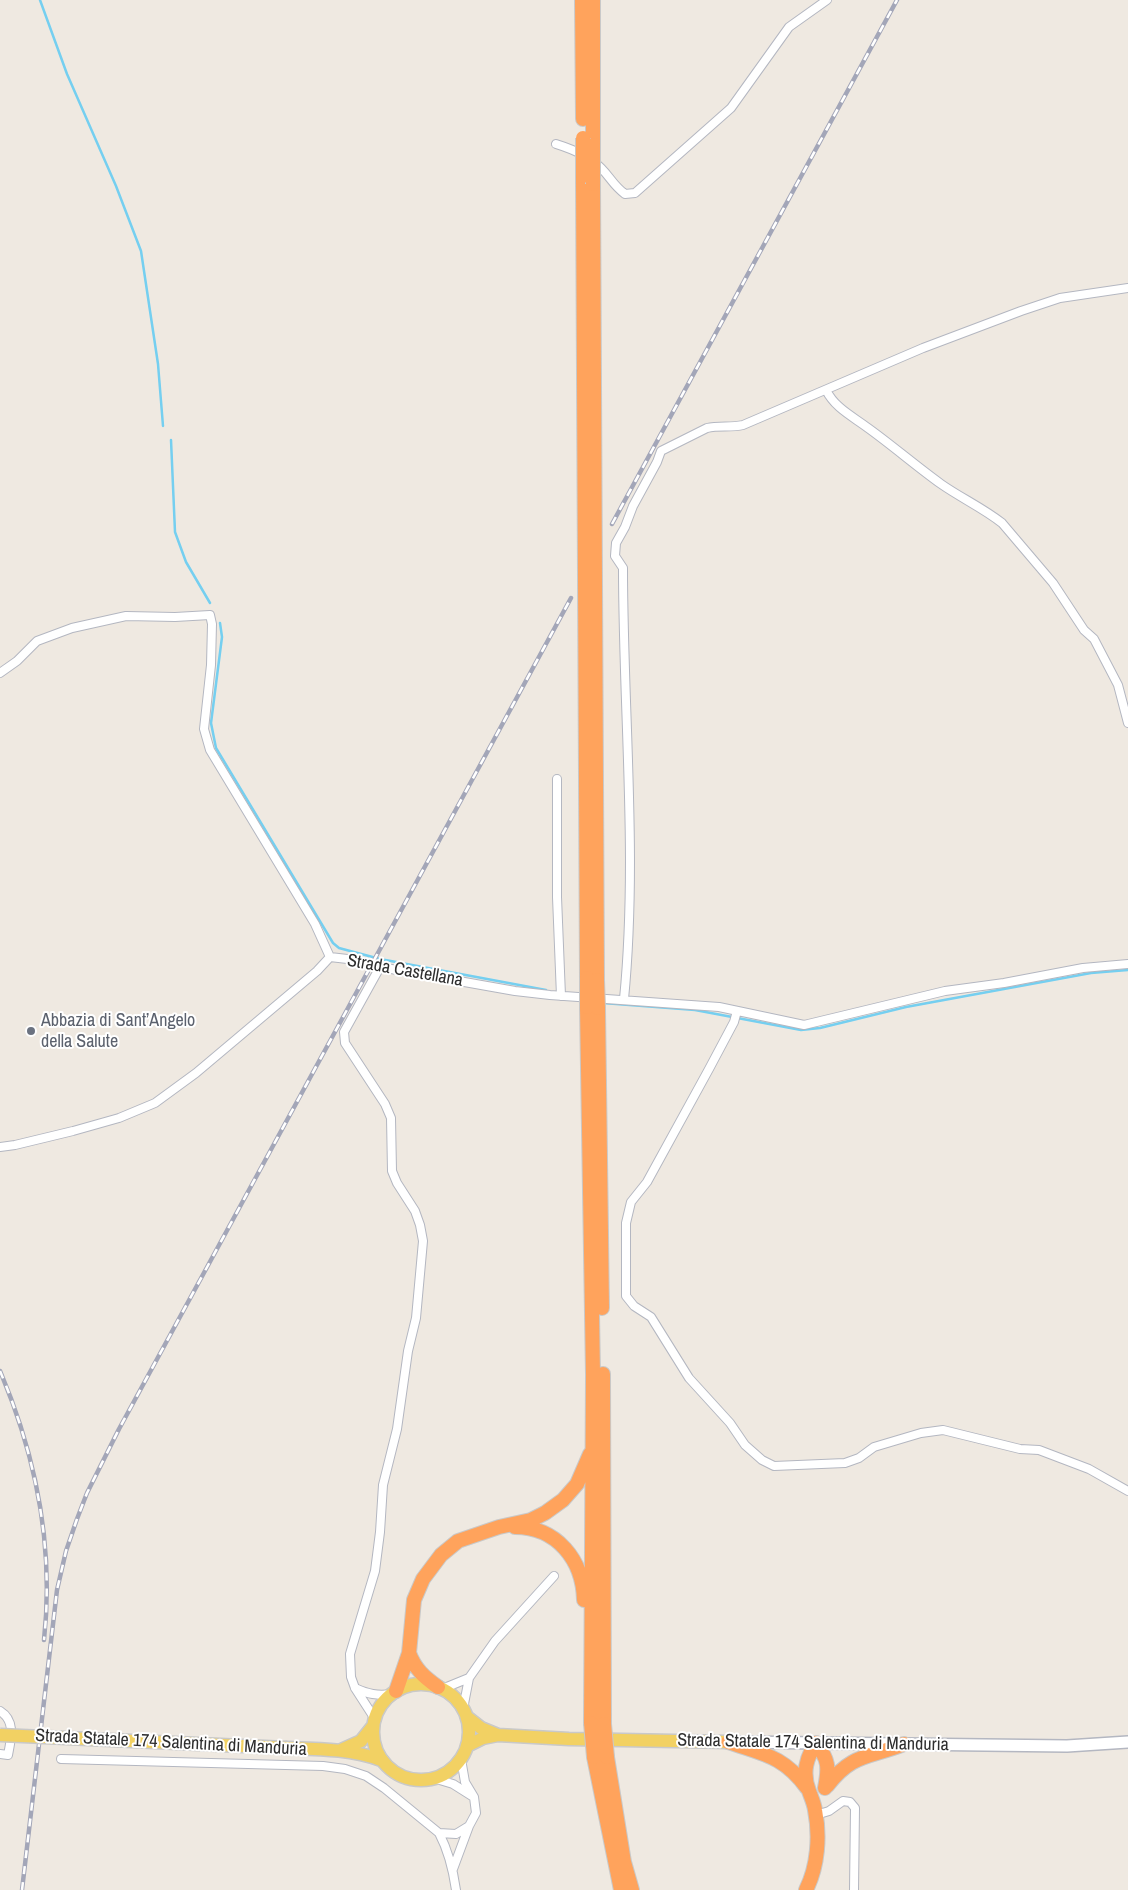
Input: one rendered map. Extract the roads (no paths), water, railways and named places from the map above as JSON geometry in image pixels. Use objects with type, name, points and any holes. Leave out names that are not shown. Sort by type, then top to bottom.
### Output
[{"type":"highway","points":[[582,0],[588,141]]},
{"type":"highway","points":[[593,0],[588,141],[592,979],[592,1653],[601,1757],[621,1890]]},
{"type":"highway","points":[[592,1008],[604,1478],[598,1723]]},
{"type":"highway","points":[[394,1692],[409,1652],[414,1600],[423,1579],[441,1555],[458,1541],[499,1527],[531,1520],[546,1513],[563,1500],[577,1484],[593,1447]]},
{"type":"highway","points":[[499,1527],[527,1527],[547,1535],[563,1546],[576,1563],[584,1585],[585,1623],[592,1653]]},
{"type":"highway","points":[[409,1652],[419,1673],[440,1688]]},
{"type":"highway","points":[[728,1742],[773,1757],[796,1774],[808,1791]]},
{"type":"highway","points":[[806,1890],[812,1878],[816,1860],[817,1835],[815,1812],[806,1779],[806,1761],[816,1743],[828,1764],[825,1788],[815,1812]]},
{"type":"highway","points":[[825,1788],[847,1764],[864,1756],[904,1744]]},
{"type":"highway","points":[[601,1757],[632,1890]]},
{"type":"highway","points":[[626,1865],[638,1890]]},
{"type":"main road","points":[[412,1684],[440,1688],[450,1694],[465,1713],[469,1732],[467,1746],[461,1759],[444,1774],[422,1780],[405,1777],[389,1768],[381,1760],[376,1749],[373,1738],[374,1722],[379,1708],[394,1692],[412,1684]]},
{"type":"main road","name":"Strada Statale 174 Salentina di Manduria","points":[[465,1713],[481,1728],[498,1735]]},
{"type":"main road","name":"Strada Statale 174 Salentina di Manduria","points":[[341,1750],[361,1741],[374,1722]]},
{"type":"main road","name":"Strada Statale 174 Salentina di Manduria","points":[[0,1735],[341,1750],[364,1754],[381,1760]]},
{"type":"main road","name":"Strada Statale 174 Salentina di Manduria","points":[[467,1746],[483,1738],[498,1735],[569,1739],[1068,1746],[1128,1742]]},
{"type":"street","points":[[556,144],[574,149],[601,168],[614,186],[625,194],[635,193],[731,108],[789,27],[827,0]]},
{"type":"street","points":[[624,999],[629,888],[628,784],[623,568],[615,556],[616,543],[625,527],[632,506],[657,462],[661,451],[708,428],[715,426],[733,428],[743,425],[964,332],[1060,298],[1128,288]]},
{"type":"street","points":[[826,390],[830,399],[841,409],[867,426],[940,484],[1002,523],[1053,583],[1084,630],[1094,639],[1118,684],[1128,722]]},
{"type":"street","points":[[0,673],[17,661],[37,641],[72,628],[126,616],[175,617],[210,615],[212,624],[211,665],[204,729],[210,750],[315,924],[330,958]]},
{"type":"street","points":[[557,779],[556,897],[561,996]]},
{"type":"street","name":"Strada Castellana","points":[[0,1146],[15,1145],[73,1132],[119,1118],[155,1103],[196,1074],[330,958],[356,960],[380,967],[516,991],[719,1007],[804,1025],[944,991],[1004,983],[1083,968],[1128,964]]},
{"type":"street","points":[[374,1722],[351,1677],[350,1654],[375,1571],[383,1485],[397,1429],[408,1351],[416,1318],[423,1249],[420,1225],[415,1211],[397,1183],[392,1171],[391,1118],[385,1104],[345,1043],[344,1032],[380,967]]},
{"type":"street","points":[[737,1011],[734,1022],[647,1182],[631,1202],[626,1223],[626,1296],[634,1306],[651,1318],[689,1378],[730,1423],[745,1444],[762,1460],[774,1466],[845,1463],[859,1458],[874,1447],[921,1433],[943,1430],[1020,1449],[1039,1450],[1089,1469],[1128,1491]]},
{"type":"street","points":[[465,1713],[469,1678],[495,1641],[554,1576]]},
{"type":"street","points":[[440,1688],[469,1678]]},
{"type":"street","points":[[355,1688],[365,1693],[379,1696],[394,1692]]},
{"type":"street","points":[[0,1711],[8,1718],[11,1730],[8,1755],[0,1754]]},
{"type":"street","points":[[61,1759],[323,1766],[345,1769],[366,1776],[384,1788],[439,1834],[453,1869],[456,1890]]},
{"type":"street","points":[[453,1869],[476,1813],[474,1797],[465,1782],[461,1759]]},
{"type":"street","points":[[433,1778],[453,1784],[474,1797]]},
{"type":"street","points":[[815,1812],[829,1811],[843,1801],[850,1802],[855,1808],[854,1890]]},
{"type":"street","points":[[439,1834],[456,1834],[470,1826]]},
{"type":"waterway","points":[[40,0],[67,74],[116,186],[141,251],[158,364],[163,426]]},
{"type":"waterway","points":[[171,440],[175,532],[186,562],[210,603]]},
{"type":"waterway","points":[[220,623],[222,637],[211,723],[216,748],[333,943],[339,948],[380,959],[546,990]]},
{"type":"waterway","points":[[603,1003],[695,1010],[801,1030],[820,1028],[906,1007],[1091,973],[1128,970]]},
{"type":"railway","points":[[612,524],[897,0]]},
{"type":"railway","points":[[22,1890],[57,1590],[66,1551],[87,1493],[119,1429],[571,598]]},
{"type":"railway","points":[[0,1371],[13,1403],[23,1436],[39,1503],[46,1571],[44,1640]]},
{"type":"place","name":"Abbazia di Sant’Angelo della Salute","points":[[31,1031]]}]
